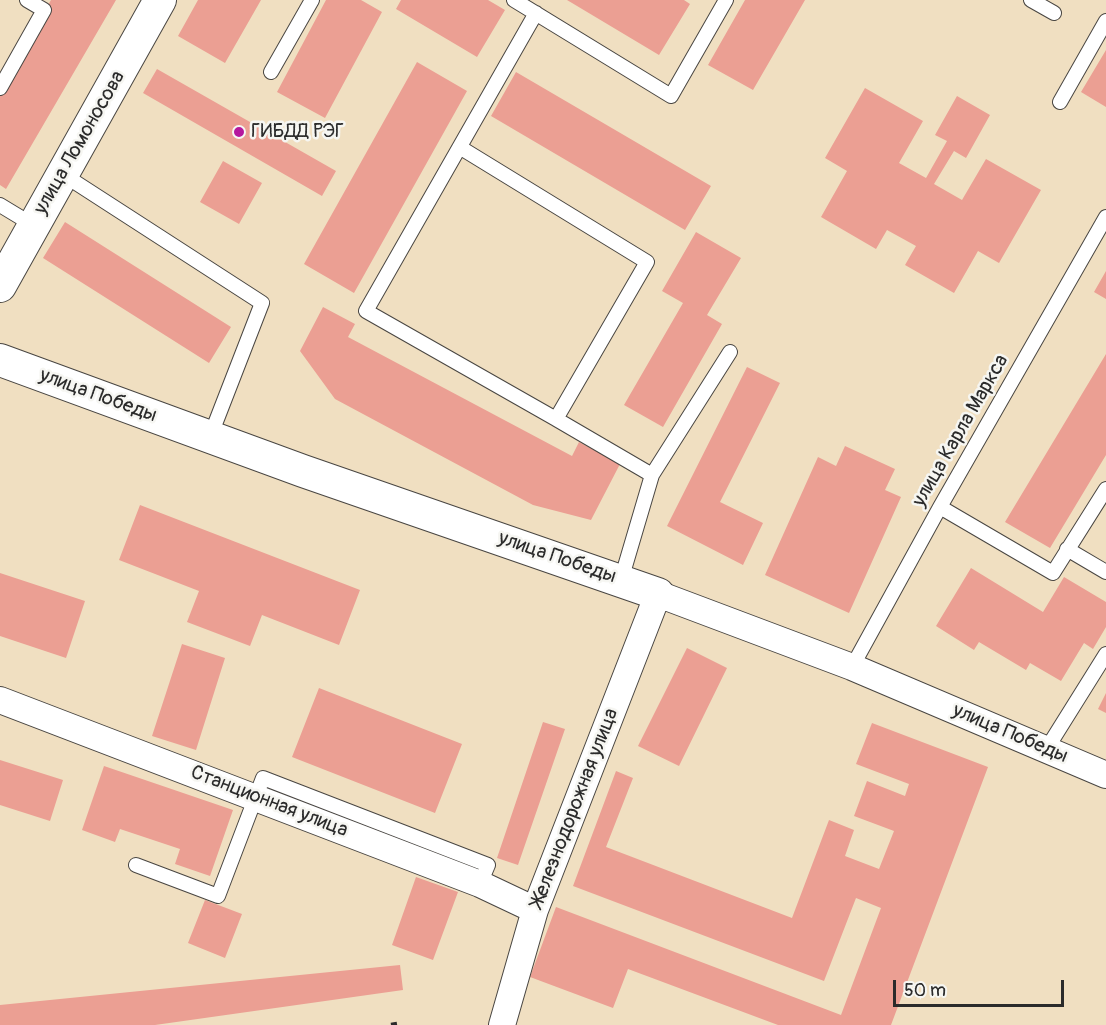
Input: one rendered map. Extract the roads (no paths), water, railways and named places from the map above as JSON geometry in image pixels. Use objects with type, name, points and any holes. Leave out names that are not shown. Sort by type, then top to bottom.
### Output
[{"type":"street","name":"улица Ломоносова","points":[[0,286],[160,0]]},
{"type":"street","name":"улица Победы","points":[[0,360],[433,517],[621,580],[852,667],[1106,775]]},
{"type":"street","name":"Железнодорожная улица","points":[[502,1025],[536,910],[658,594]]},
{"type":"street","name":"Станционная улица","points":[[0,700],[480,884],[536,910]]},
{"type":"lane","points":[[0,88],[48,5],[27,0]]},
{"type":"lane","points":[[272,72],[312,0]]},
{"type":"lane","points":[[514,0],[671,96],[726,0]]},
{"type":"lane","points":[[1031,0],[1054,13]]},
{"type":"lane","points":[[536,13],[366,311],[651,475]]},
{"type":"lane","points":[[1060,102],[1106,21]]},
{"type":"lane","points":[[461,148],[647,262],[556,419]]},
{"type":"lane","points":[[64,175],[262,303],[210,436]]},
{"type":"lane","points":[[0,205],[33,225]]},
{"type":"lane","name":"улица Карла Маркса","points":[[852,667],[940,507],[1106,217]]},
{"type":"lane","points":[[621,580],[651,475],[730,352]]},
{"type":"lane","points":[[940,507],[1053,573],[1106,489]]},
{"type":"lane","points":[[1068,549],[1106,572]]},
{"type":"lane","points":[[1046,750],[1106,654]]},
{"type":"lane","points":[[136,865],[218,896],[256,797]]},
{"type":"railway","points":[[391,1025],[397,1024]]},
{"type":"place","name":"ГИБДД РЭГ","points":[[239,132]]}]
